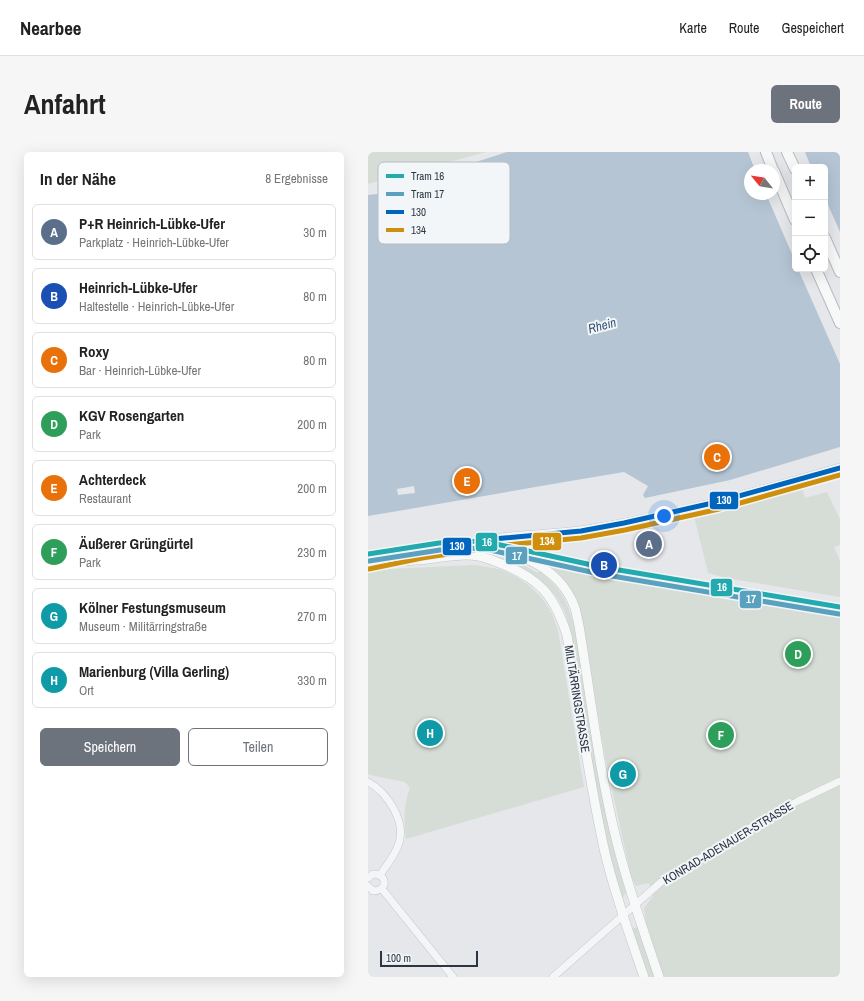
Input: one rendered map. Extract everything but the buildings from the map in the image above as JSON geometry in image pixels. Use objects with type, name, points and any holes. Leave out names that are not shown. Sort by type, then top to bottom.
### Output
[{"type":"highway","points":[[766,152],[771,164]]},
{"type":"highway","points":[[787,152],[793,164]]},
{"type":"highway","points":[[780,185],[792,213]]},
{"type":"highway","points":[[828,245],[840,272]]},
{"type":"highway","points":[[817,272],[840,323]]},
{"type":"main road","points":[[368,562],[515,536],[592,529],[744,496],[840,468]]},
{"type":"main road","points":[[478,556],[561,533]]},
{"type":"main road","points":[[531,542],[529,547],[532,555],[543,562],[550,572]]},
{"type":"main road","name":"MILITÄRRINGSTRASSE","points":[[466,545],[488,547],[530,560],[550,572],[558,580],[568,593],[575,608],[604,781],[618,850],[659,977]]},
{"type":"main road","name":"MILITÄRRINGSTRASSE","points":[[384,560],[410,561],[450,556],[478,556],[513,568],[532,578],[549,596],[561,616],[566,635],[593,797],[623,916],[644,977]]},
{"type":"street","name":"KONRAD-ADENAUER-STRASSE","points":[[553,977],[661,882],[712,850],[798,801],[840,780]]},
{"type":"street","points":[[368,782],[379,790],[387,800],[398,819],[400,832],[400,841],[396,850],[380,875]]},
{"type":"street","points":[[368,878],[374,874],[380,875],[384,880],[382,888],[378,891],[373,891],[368,886]]},
{"type":"street","points":[[382,888],[453,977]]},
{"type":"shaded area","points":[[368,152],[486,152],[449,162],[378,162],[378,181],[368,184]]},
{"type":"shaded area","points":[[802,488],[805,498],[827,492],[840,519],[840,545],[834,547],[840,561],[840,597],[726,578],[708,573],[694,516]]},
{"type":"shaded area","points":[[502,558],[522,564],[538,573],[539,571],[548,578],[565,600],[572,617],[577,637],[605,813],[626,893],[622,898],[598,800],[570,632],[565,613],[558,599],[545,584],[529,572],[501,559]]},
{"type":"shaded area","points":[[549,564],[712,596],[726,598],[727,593],[840,612],[840,977],[664,977],[646,924],[644,908],[653,896],[649,883],[636,886],[631,877],[605,757],[583,624],[578,607],[570,592],[561,577]]},
{"type":"shaded area","points":[[473,565],[498,569],[514,576],[536,592],[552,614],[558,631],[584,787],[406,839],[406,801],[410,788],[405,782],[368,774],[368,570]]},
{"type":"shaded area","points":[[638,927],[654,977],[647,977],[631,929]]},
{"type":"water","name":"Rhein","points":[[507,152],[840,152],[840,447],[730,480],[645,498],[643,495],[648,486],[624,472],[368,516],[368,195],[378,194],[378,244],[510,244],[510,162],[476,162]]},
{"type":"pier","points":[[748,152],[805,152],[810,164],[792,164],[792,254],[769,200],[780,200],[780,164],[753,164]]},
{"type":"pier","points":[[828,205],[840,232],[840,364],[799,272],[828,272]]},
{"type":"pier","points":[[726,450],[731,452],[730,456],[707,463],[704,462],[703,457],[706,455]]},
{"type":"pier","points":[[414,486],[415,493],[398,495],[397,489]]},
{"type":"tram line","name":"16","points":[[368,554],[439,543],[482,541],[601,567],[840,607]]},
{"type":"tram line","name":"17","points":[[369,561],[440,550],[481,548],[600,574],[839,614]]},
{"type":"transit line","name":"130","points":[[368,562],[420,551],[467,545],[493,539],[581,531],[624,523],[717,502],[840,468]]},
{"type":"transit line","name":"134","points":[[369,569],[422,558],[494,546],[581,538],[625,530],[719,509],[840,475]]},
{"type":"place","name":"Roxy","points":[[717,457]]},
{"type":"place","name":"Achterdeck","points":[[467,481]]},
{"type":"place","name":"P+R Heinrich-Lübke-Ufer","points":[[649,544]]},
{"type":"place","name":"Heinrich-Lübke-Ufer","points":[[604,565]]},
{"type":"place","name":"KGV Rosengarten","points":[[798,654]]},
{"type":"place","name":"Marienburg (Villa Gerling)","points":[[430,733]]},
{"type":"place","name":"Äußerer Grüngürtel","points":[[721,735]]},
{"type":"place","name":"Kölner Festungsmuseum","points":[[623,774]]}]
